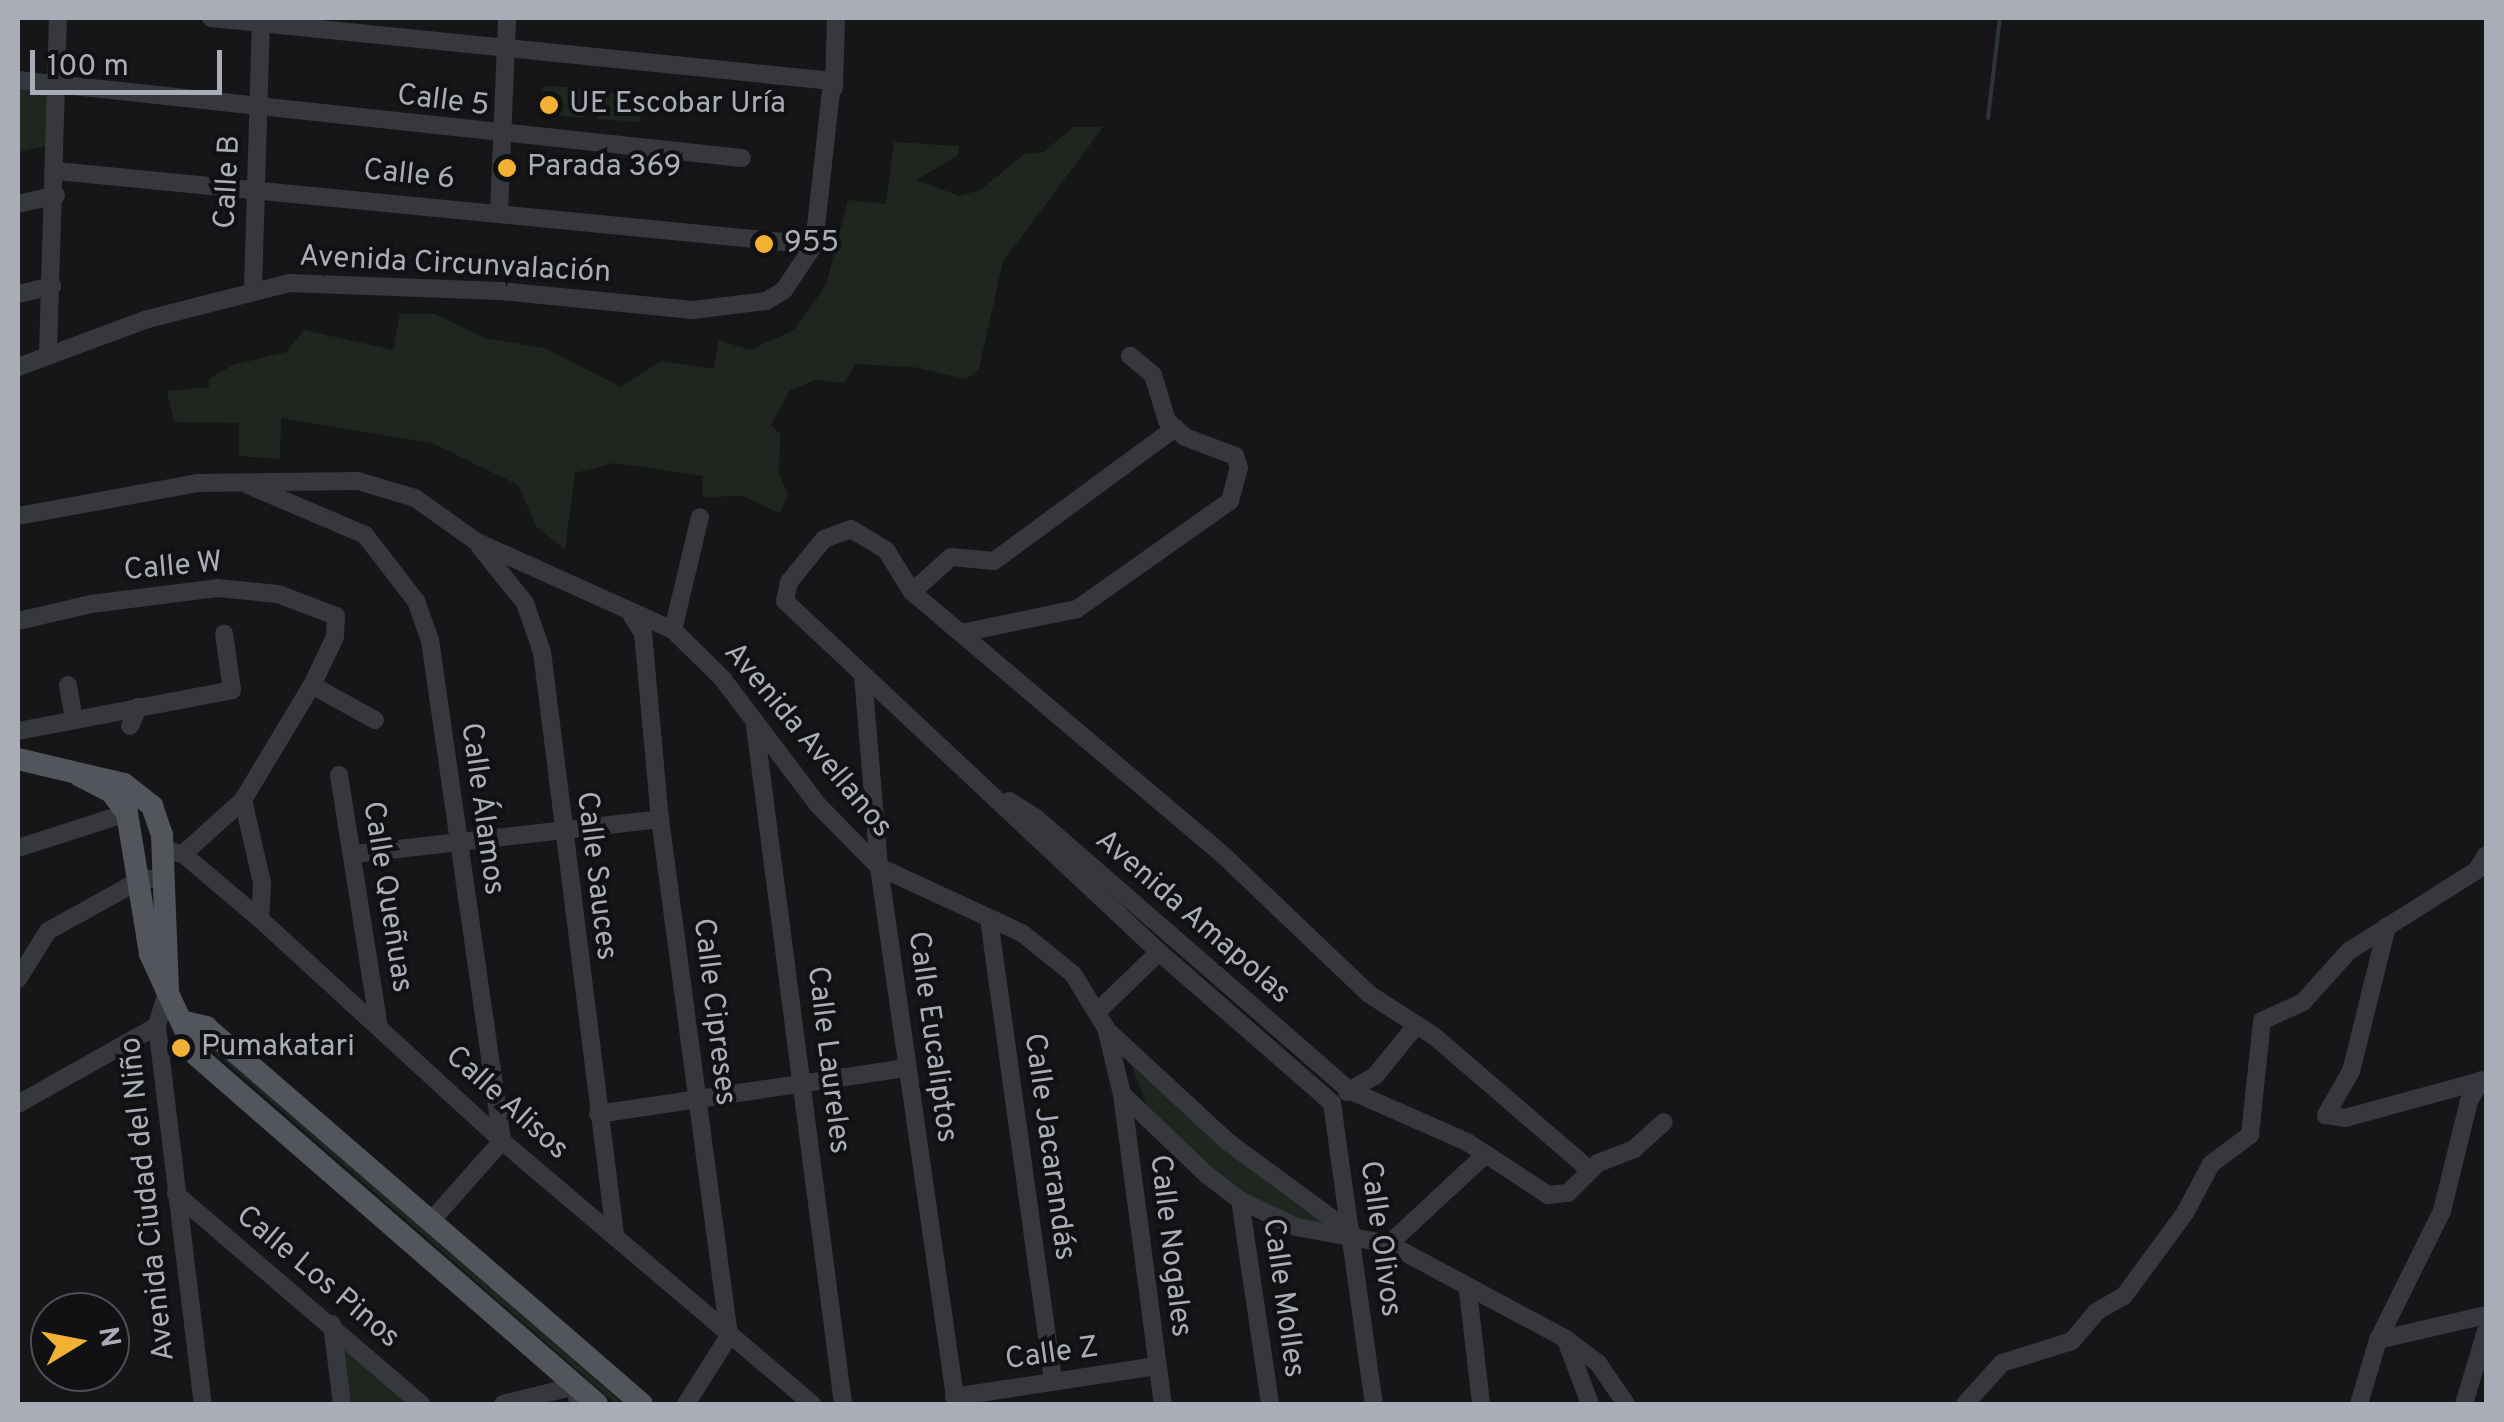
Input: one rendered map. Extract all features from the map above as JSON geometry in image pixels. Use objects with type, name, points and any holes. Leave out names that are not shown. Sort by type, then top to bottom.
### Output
[{"type":"main road","name":"Avenida Ciudad del Niño","points":[[18,759],[140,793],[173,852],[153,879]]},
{"type":"main road","name":"Avenida Ciudad del Niño","points":[[80,776],[110,792],[127,813],[153,879],[168,988]]},
{"type":"main road","points":[[168,988],[181,1021],[210,1070],[576,1395],[597,1404]]},
{"type":"main road","points":[[181,1021],[206,1027],[642,1404]]},
{"type":"street","points":[[48,352],[57,171],[58,18]]},
{"type":"street","points":[[211,18],[261,20],[506,50],[832,81]]},
{"type":"street","points":[[498,212],[507,18]]},
{"type":"street","points":[[815,242],[836,18]]},
{"type":"street","name":"Calle B","points":[[253,289],[261,20]]},
{"type":"street","name":"Calle 5","points":[[18,80],[502,137],[742,158]]},
{"type":"street","name":"Calle 6","points":[[57,171],[815,242]]},
{"type":"street","points":[[18,204],[56,196]]},
{"type":"street","points":[[788,239],[796,275]]},
{"type":"street","name":"Avenida Circunvalación","points":[[18,366],[48,352],[253,289],[289,283],[390,286],[720,311],[766,301],[796,275],[815,242]]},
{"type":"street","points":[[18,294],[52,286]]},
{"type":"street","points":[[966,632],[1077,609],[1224,507],[1236,489],[1235,456],[1174,428],[1162,412],[1153,375],[1130,356]]},
{"type":"street","points":[[1174,428],[994,560],[951,557],[912,592],[966,632],[1414,1028],[1434,1036],[1480,1082],[1590,1170],[1642,1144],[1664,1122]]},
{"type":"street","name":"Calle Álamos","points":[[239,482],[365,535],[400,573],[430,640],[502,1141]]},
{"type":"street","name":"Avenida Avellanos","points":[[18,516],[197,483],[382,486],[415,498],[477,542],[632,616],[673,630],[722,678],[818,805],[879,867],[1043,946],[1073,974],[1102,1020],[1122,1094]]},
{"type":"street","points":[[673,630],[700,517]]},
{"type":"street","name":"Avenida Amapolas","points":[[912,592],[886,550],[851,529],[824,539],[782,596],[1159,952],[1332,1103]]},
{"type":"street","name":"Calle Sauces","points":[[477,542],[525,602],[542,652],[560,829],[615,1234]]},
{"type":"street","name":"Calle W","points":[[18,621],[90,604],[218,588],[278,594],[333,612],[338,626],[312,685]]},
{"type":"street","name":"Calle Cipreses","points":[[632,616],[643,633],[660,819],[730,1336]]},
{"type":"street","points":[[18,731],[232,690],[224,634]]},
{"type":"street","name":"Calle Eucaliptos","points":[[863,676],[879,867],[955,1401]]},
{"type":"street","points":[[68,685],[74,720]]},
{"type":"street","points":[[173,852],[219,829],[243,800],[312,685],[375,720]]},
{"type":"street","points":[[130,726],[138,707]]},
{"type":"street","name":"Calle Laureles","points":[[755,723],[844,1404]]},
{"type":"street","name":"Calle Queñuas","points":[[339,775],[379,1027]]},
{"type":"street","name":"Avenida Amapolas","points":[[996,794],[1035,817],[1349,1090],[1486,1154],[1554,1198],[1590,1170]]},
{"type":"street","points":[[243,800],[262,883],[260,919]]},
{"type":"street","points":[[18,848],[127,813]]},
{"type":"street","points":[[354,854],[660,819]]},
{"type":"street","name":"Calle Alisos","points":[[173,852],[260,919],[502,1141],[812,1404]]},
{"type":"street","points":[[1965,1404],[2002,1363],[2060,1346],[2124,1296],[2185,1213],[2211,1164],[2250,1135],[2262,1021],[2303,1002],[2349,951],[2476,870],[2486,855]]},
{"type":"street","points":[[18,979],[48,932],[153,879]]},
{"type":"street","name":"Calle Jacarandás","points":[[989,919],[1053,1382]]},
{"type":"street","points":[[2387,926],[2351,1071],[2326,1115],[2345,1118],[2483,1079]]},
{"type":"street","points":[[1159,952],[1102,1020],[1228,1142],[1353,1233]]},
{"type":"street","name":"Avenida Ciudad del Niño","points":[[168,988],[157,1026],[203,1404]]},
{"type":"street","points":[[18,1104],[157,1026]]},
{"type":"street","points":[[1332,1103],[1376,1076],[1414,1028]]},
{"type":"street","points":[[598,1114],[906,1068]]},
{"type":"street","points":[[2358,1404],[2378,1340],[2442,1210],[2483,1079]]},
{"type":"street","points":[[1122,1094],[1240,1200],[1296,1227],[1353,1233],[1389,1244],[1468,1291],[1566,1339],[1598,1362],[1626,1404]]},
{"type":"street","name":"Calle Nogales","points":[[1122,1094],[1163,1404]]},
{"type":"street","name":"Calle Olivos","points":[[1332,1103],[1374,1404]]},
{"type":"street","points":[[432,1220],[502,1141]]},
{"type":"street","points":[[1389,1244],[1486,1154]]},
{"type":"street","name":"Calle Los Pinos","points":[[176,1194],[421,1404]]},
{"type":"street","name":"Calle Molles","points":[[1240,1200],[1270,1404]]},
{"type":"street","points":[[1468,1291],[1482,1404]]},
{"type":"street","points":[[2378,1340],[2486,1315]]},
{"type":"street","points":[[332,1324],[342,1404]]},
{"type":"street","points":[[2464,1404],[2486,1331]]},
{"type":"street","points":[[686,1404],[730,1336]]},
{"type":"street","points":[[1566,1339],[1590,1404]]},
{"type":"street","name":"Calle Z","points":[[955,1401],[1157,1366]]},
{"type":"street","points":[[502,1404],[576,1395]]},
{"type":"shaded area","points":[[543,86],[586,88],[584,118],[539,113]]},
{"type":"shaded area","points":[[18,89],[48,92],[50,145],[18,152]]},
{"type":"shaded area","points":[[599,92],[642,95],[640,122],[597,119]]},
{"type":"shaded area","points":[[1073,127],[1103,127],[1003,261],[979,369],[967,379],[913,367],[856,364],[844,383],[815,380],[790,390],[771,425],[780,434],[779,474],[788,494],[780,513],[742,496],[702,497],[703,476],[615,463],[575,473],[565,550],[536,526],[518,485],[432,443],[281,418],[280,459],[239,456],[239,423],[174,422],[167,391],[209,387],[209,379],[233,365],[286,352],[304,330],[393,350],[400,314],[435,314],[484,338],[544,348],[621,387],[661,361],[713,369],[719,340],[750,350],[794,330],[826,285],[848,200],[886,204],[894,142],[959,146],[958,155],[917,180],[959,196],[980,190],[1025,154],[1044,152]]},
{"type":"shaded area","points":[[203,1042],[207,1042],[624,1404],[616,1404]]},
{"type":"shaded area","points":[[1132,1066],[1230,1153],[1331,1225],[1313,1226],[1255,1200],[1185,1147],[1147,1106]]},
{"type":"shaded area","points":[[336,1340],[414,1404],[343,1404]]},
{"type":"waterway","points":[[1988,118],[2000,18]]},
{"type":"place","name":"UE Escobar Uría","points":[[549,105]]},
{"type":"place","name":"Parada 369","points":[[507,168]]},
{"type":"place","name":"955","points":[[764,244]]},
{"type":"place","name":"Pumakatari","points":[[181,1048]]}]
